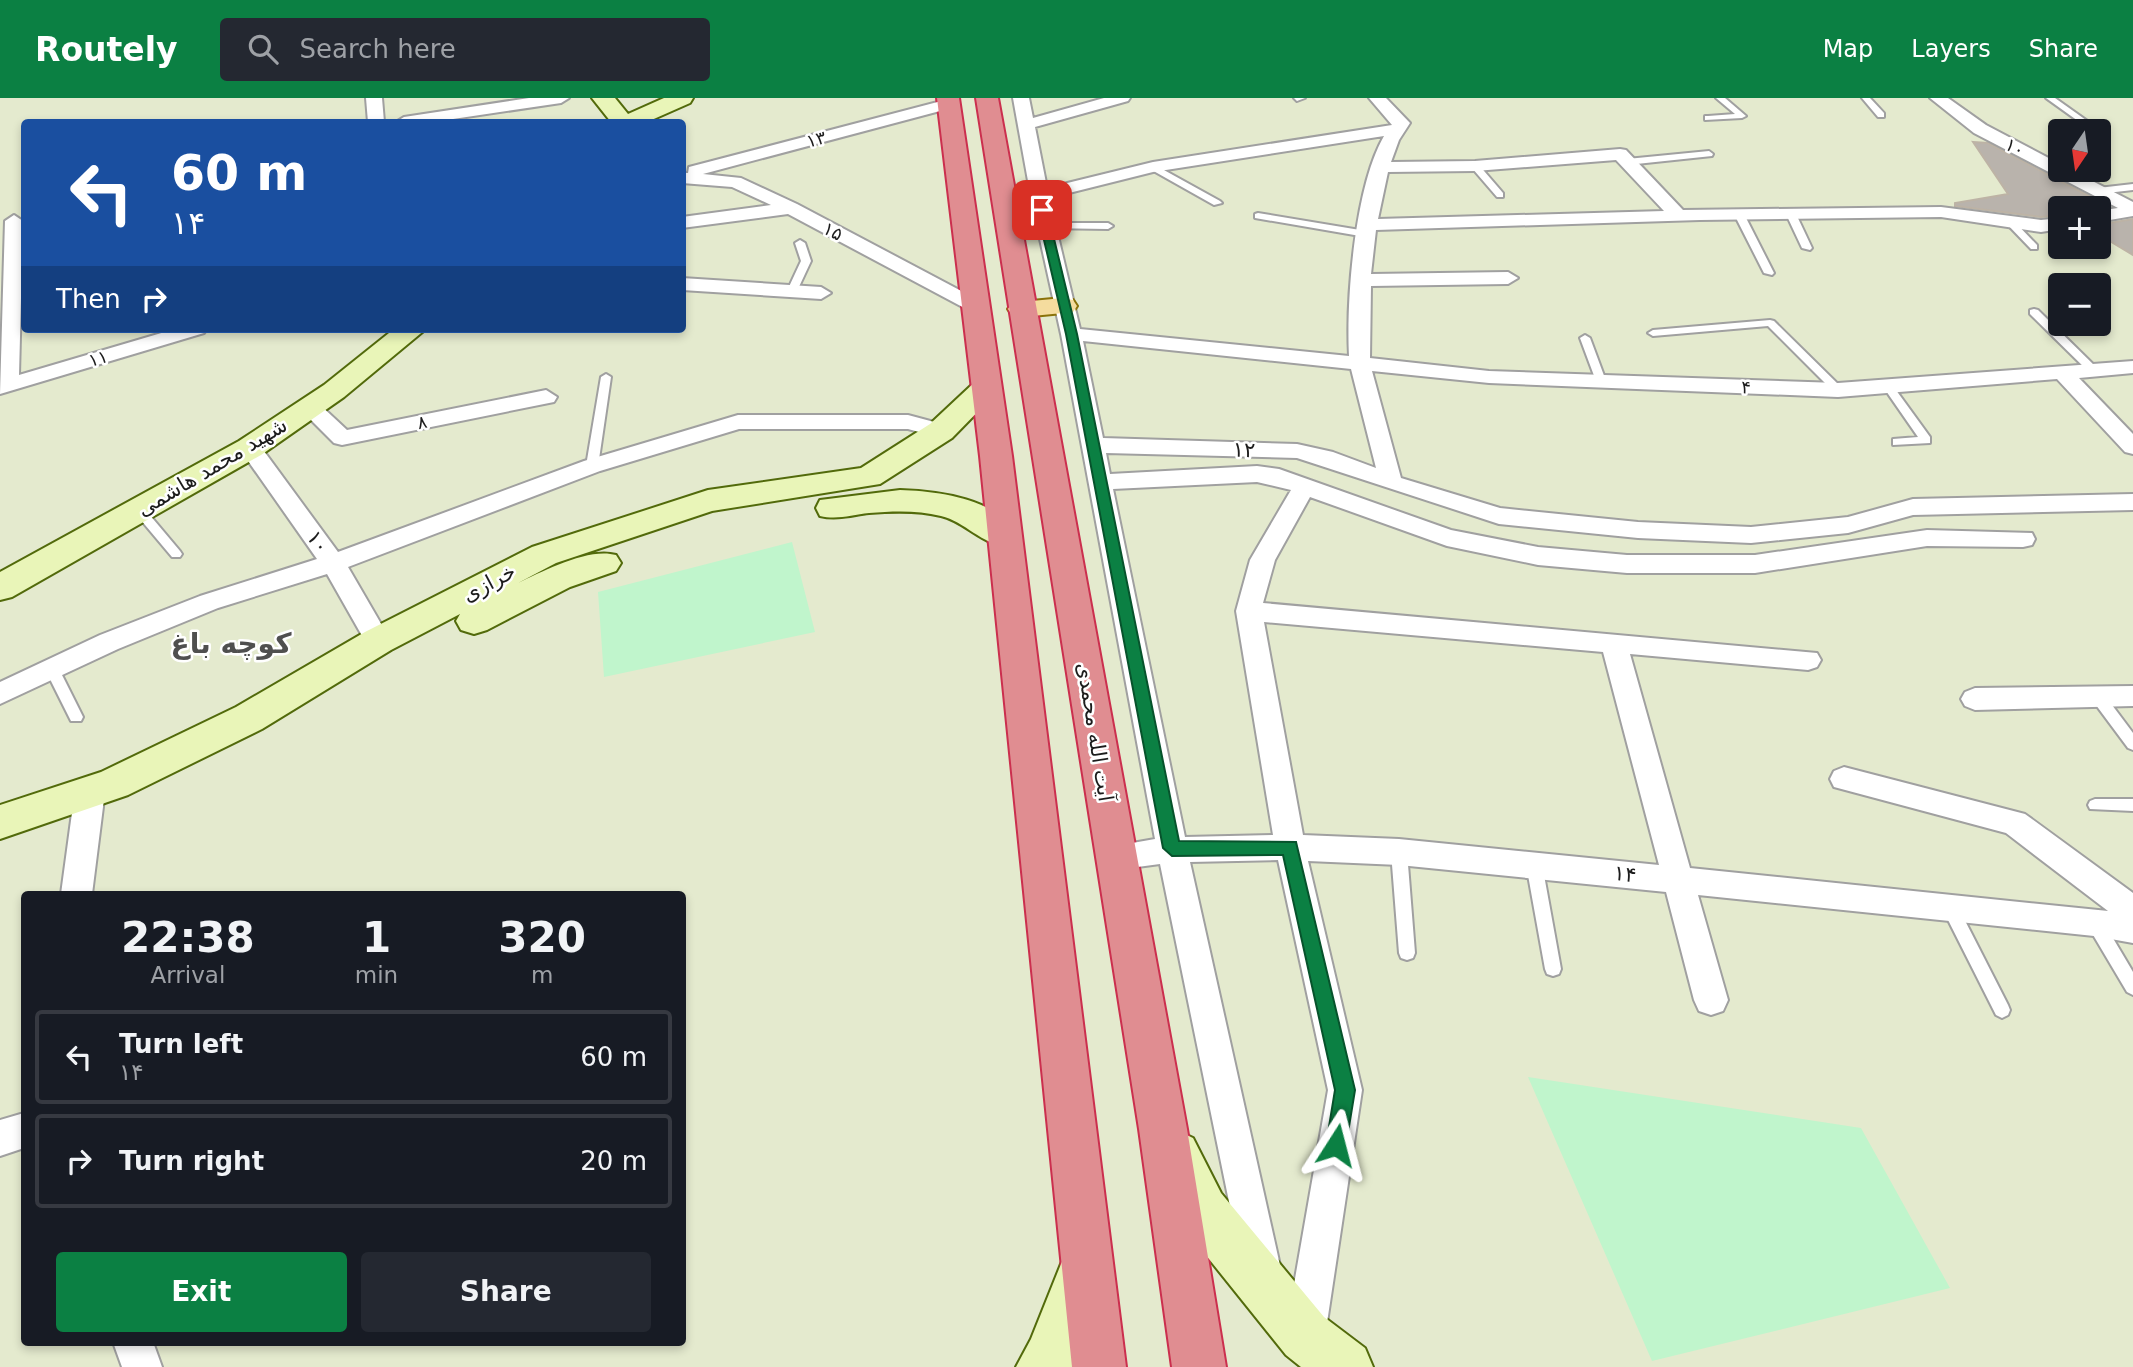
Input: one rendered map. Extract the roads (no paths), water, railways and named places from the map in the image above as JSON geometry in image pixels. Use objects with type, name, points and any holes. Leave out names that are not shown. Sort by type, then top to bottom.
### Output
[{"type":"highway","name":"آیت الله محمدی","points":[[987,98],[1022,199],[1022,309],[1163,1129],[1199,1367]]},
{"type":"highway","points":[[949,101],[996,456],[1099,1367]]},
{"type":"highway","points":[[987,399],[1005,421],[1028,419],[1040,407]]},
{"type":"highway","points":[[996,456],[1001,450],[1021,443],[1042,448],[1048,455]]},
{"type":"main road","points":[[1022,309],[1063,306]]},
{"type":"street","points":[[374,98],[376,119]]},
{"type":"street","points":[[444,119],[470,117],[561,98]]},
{"type":"street","points":[[603,98],[620,119]]},
{"type":"street","points":[[636,119],[682,98]]},
{"type":"street","points":[[1021,98],[1028,124],[1022,199],[1046,226],[1071,334],[1172,848],[1266,1291]]},
{"type":"street","points":[[1028,124],[1122,98]]},
{"type":"street","name":"۱۰","points":[[1938,98],[1980,129],[2133,210]]},
{"type":"street","name":"۱۳","points":[[686,175],[949,101]]},
{"type":"street","points":[[1022,199],[1153,167],[1393,130],[1402,123],[1387,101]]},
{"type":"street","points":[[1391,482],[1359,362],[1359,280],[1379,167],[1393,130]]},
{"type":"street","points":[[1379,167],[1475,166],[1620,154],[1678,215]]},
{"type":"street","name":"۱۵","points":[[686,176],[735,182],[792,208],[977,307]]},
{"type":"street","points":[[686,222],[792,208]]},
{"type":"street","points":[[2111,214],[2133,210]]},
{"type":"street","points":[[1368,229],[1678,215],[1941,212],[2048,225]]},
{"type":"street","points":[[4,386],[17,314],[18,265],[14,221]]},
{"type":"street","points":[[1359,280],[1508,278]]},
{"type":"street","points":[[686,284],[821,293]]},
{"type":"street","name":"۱۱","points":[[4,386],[183,333]]},
{"type":"street","name":"شهید محمد هاشمی","points":[[0,588],[250,448],[310,408],[407,333]]},
{"type":"street","name":"۴","points":[[1071,334],[1489,377],[1838,390],[2133,367]]},
{"type":"street","points":[[2064,374],[2133,447]]},
{"type":"street","name":"۸","points":[[310,408],[342,438],[546,397]]},
{"type":"street","name":"خرازی","points":[[0,849],[88,805],[114,783],[249,718],[379,641],[544,555],[708,501],[869,477],[941,432],[987,399]]},
{"type":"street","points":[[0,694],[109,642],[209,602],[333,564],[592,466],[738,422],[908,422],[941,432]]},
{"type":"street","name":"۱۲","points":[[1091,445],[1297,451],[1325,457],[1391,482],[1499,516],[1638,530],[1738,535],[1848,525],[1913,507],[2133,502]]},
{"type":"street","name":"۱۰","points":[[250,448],[333,564],[379,641]]},
{"type":"street","points":[[1098,482],[1257,474],[1279,477],[1447,538],[1538,556],[1627,564],[1755,564],[1927,538],[2023,539]]},
{"type":"street","points":[[1305,486],[1266,546],[1254,576],[1249,611],[1290,847],[1345,1090],[1305,1336]]},
{"type":"street","name":"خرازی","points":[[0,822],[88,805],[116,808],[262,739],[397,661],[558,578],[717,526],[875,501],[924,500],[968,513],[1003,536]]},
{"type":"street","points":[[1913,507],[1927,538]]},
{"type":"street","points":[[1249,611],[1808,660]]},
{"type":"street","points":[[1614,643],[1711,1000]]},
{"type":"street","points":[[1975,699],[2133,696]]},
{"type":"street","points":[[1844,779],[2015,823],[2133,911]]},
{"type":"street","points":[[76,891],[88,805]]},
{"type":"street","name":"۱۴","points":[[1115,857],[1172,848],[1290,847],[1399,852],[2094,922],[2133,929]]},
{"type":"street","points":[[1163,1129],[1203,1211],[1305,1336],[1346,1367]]},
{"type":"street","points":[[0,1138],[21,1132]]},
{"type":"street","points":[[1043,1367],[1051,1357],[1087,1262]]},
{"type":"street","points":[[134,1346],[142,1367]]},
{"type":"lane","points":[[1708,118],[1742,116],[1720,98]]},
{"type":"lane","points":[[1866,98],[1881,115]]},
{"type":"lane","points":[[2050,98],[2081,119]]},
{"type":"lane","points":[[1627,162],[1709,154]]},
{"type":"lane","points":[[1475,166],[1500,195]]},
{"type":"lane","points":[[1153,167],[1217,203]]},
{"type":"lane","points":[[2098,191],[2133,187]]},
{"type":"lane","points":[[1739,214],[1769,274]]},
{"type":"lane","points":[[1791,214],[1807,248]]},
{"type":"lane","points":[[1258,216],[1368,229]]},
{"type":"lane","points":[[2009,221],[2034,247]]},
{"type":"lane","points":[[1046,226],[1108,226]]},
{"type":"lane","points":[[792,291],[806,261],[800,243]]},
{"type":"lane","points":[[2034,312],[2093,370]]},
{"type":"lane","points":[[1653,333],[1770,323],[1838,390]]},
{"type":"lane","points":[[1585,338],[1601,381]]},
{"type":"lane","points":[[592,466],[606,377]]},
{"type":"lane","points":[[1889,388],[1926,440],[1896,442]]},
{"type":"lane","points":[[139,510],[176,554]]},
{"type":"lane","points":[[52,669],[76,717]]},
{"type":"lane","points":[[2098,697],[2133,744]]},
{"type":"lane","points":[[2095,805],[2133,804]]},
{"type":"lane","points":[[1399,852],[1407,953]]},
{"type":"lane","points":[[1534,864],[1553,969]]},
{"type":"lane","points":[[1950,908],[2003,1010]]},
{"type":"lane","points":[[2094,922],[2133,987]]},
{"type":"district","name":"کوچه باغ","points":[[231,643]]}]
